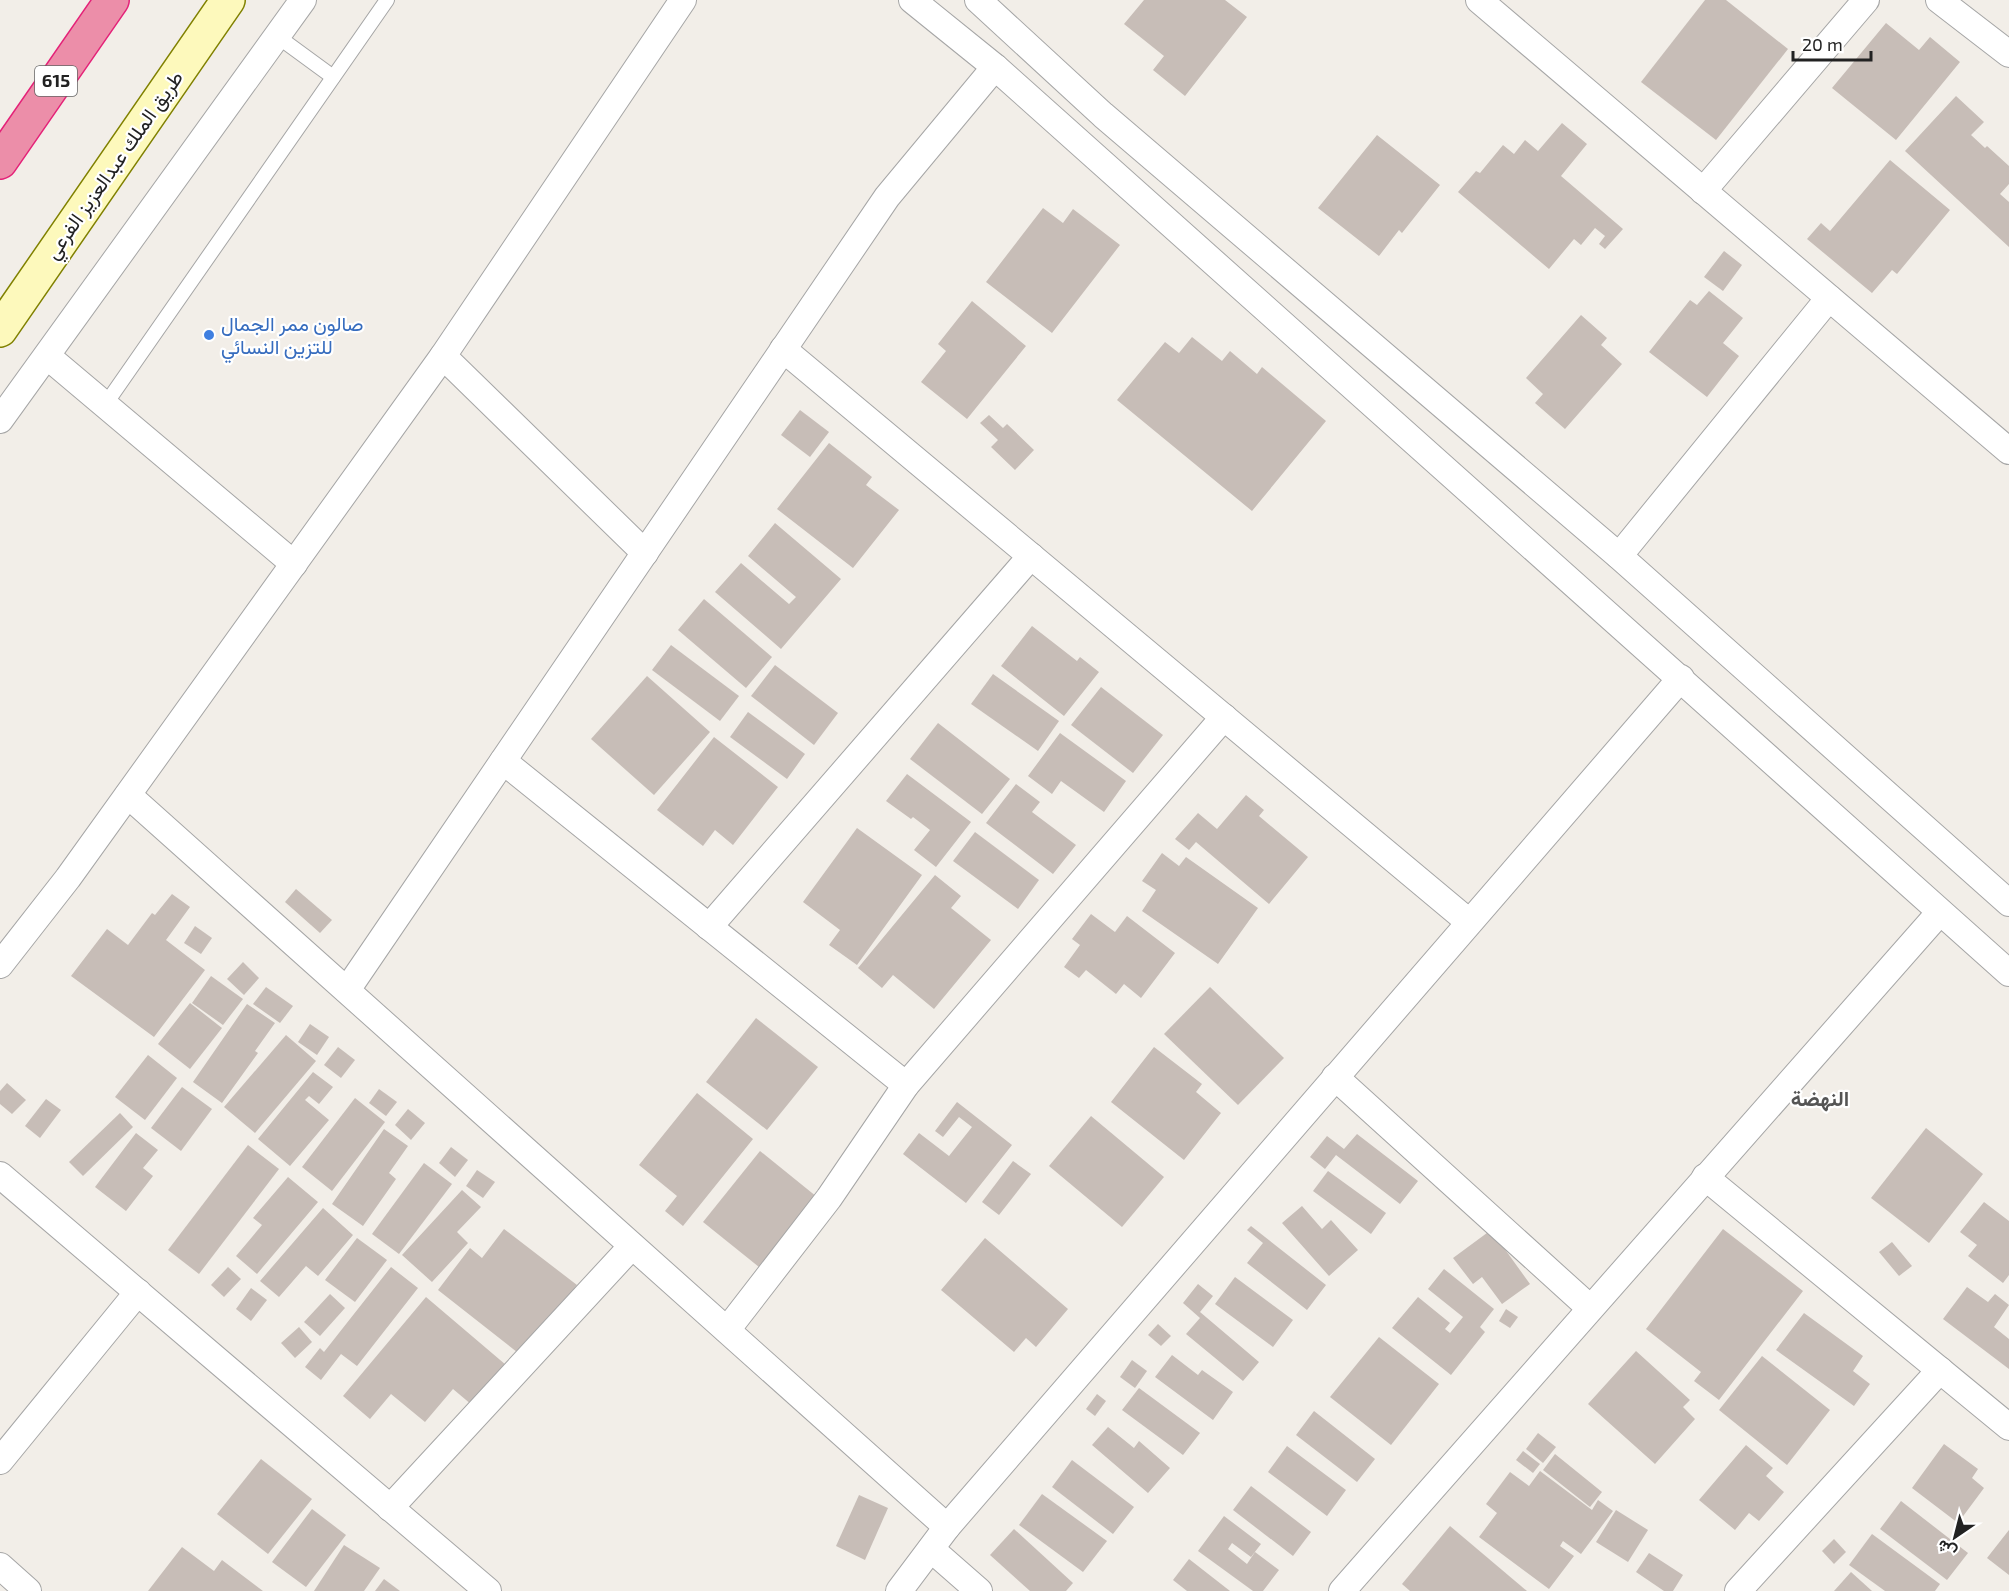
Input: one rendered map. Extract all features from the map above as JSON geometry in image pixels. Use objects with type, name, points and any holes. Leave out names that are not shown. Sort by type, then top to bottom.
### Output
[{"type":"highway","name":"615","points":[[0,162],[112,0]]},
{"type":"main road","name":"طريق الملك عبدالعزيز الفرعي","points":[[0,330],[228,0]]},
{"type":"street","points":[[0,420],[303,0]]},
{"type":"street","points":[[0,965],[68,878],[443,356],[683,0]]},
{"type":"street","points":[[912,0],[995,67],[2009,973]]},
{"type":"street","points":[[1479,0],[2009,451]]},
{"type":"street","points":[[1703,191],[1866,0]]},
{"type":"street","points":[[1940,0],[2009,54]]},
{"type":"street","points":[[989,4],[1103,115],[1619,556],[2009,903]]},
{"type":"street","points":[[347,990],[887,197],[995,67]]},
{"type":"street","points":[[1619,556],[1829,298]]},
{"type":"street","points":[[783,349],[1468,922]]},
{"type":"street","points":[[47,356],[294,564]]},
{"type":"street","points":[[443,356],[645,553]]},
{"type":"street","points":[[709,927],[1031,556]]},
{"type":"street","points":[[899,1591],[947,1527],[1681,678]]},
{"type":"street","points":[[727,1330],[829,1198],[906,1085],[1224,717]]},
{"type":"street","points":[[503,761],[906,1085]]},
{"type":"street","points":[[128,795],[947,1527]]},
{"type":"street","points":[[1342,1591],[1940,912]]},
{"type":"street","points":[[1335,1077],[1590,1308]]},
{"type":"street","points":[[0,1175],[488,1591]]},
{"type":"street","points":[[1705,1177],[2009,1427]]},
{"type":"street","points":[[390,1508],[632,1246]]},
{"type":"street","points":[[0,1461],[138,1293]]},
{"type":"street","points":[[1738,1591],[1940,1370]]},
{"type":"street","points":[[931,1549],[980,1591]]},
{"type":"street","points":[[0,1566],[28,1591]]},
{"type":"lane","points":[[105,405],[387,0]]},
{"type":"lane","points":[[277,36],[333,77]]},
{"type":"building","points":[[1144,0],[1225,0],[1247,17],[1185,96],[1153,70],[1164,56],[1124,24]]},
{"type":"building","points":[[1705,0],[1726,0],[1788,49],[1716,140],[1641,82]]},
{"type":"building","points":[[1886,23],[1919,50],[1930,37],[1960,62],[1896,140],[1832,88]]},
{"type":"building","points":[[1956,96],[1984,122],[1971,135],[2009,166],[2009,184],[2000,194],[2009,202],[2009,247],[1905,151]]},
{"type":"building","points":[[1562,123],[1587,144],[1561,176],[1623,229],[1605,249],[1599,244],[1605,236],[1595,228],[1581,245],[1574,239],[1549,269],[1458,192],[1476,171],[1480,173],[1503,145],[1514,154],[1525,140],[1538,151]]},
{"type":"building","points":[[1377,135],[1440,185],[1402,233],[1399,230],[1379,256],[1318,208]]},
{"type":"building","points":[[1890,160],[1950,210],[1897,274],[1892,270],[1872,293],[1807,239],[1821,223],[1830,231]]},
{"type":"building","points":[[1043,208],[1063,223],[1073,209],[1120,245],[1052,333],[986,282]]},
{"type":"building","points":[[1724,251],[1742,265],[1723,291],[1704,277]]},
{"type":"building","points":[[1709,291],[1743,318],[1723,343],[1739,356],[1707,397],[1649,352],[1690,300],[1697,305]]},
{"type":"building","points":[[972,301],[1026,346],[967,419],[921,382],[946,351],[938,344]]},
{"type":"building","points":[[1581,315],[1607,338],[1601,345],[1622,364],[1565,429],[1535,403],[1543,394],[1526,378]]},
{"type":"building","points":[[1192,337],[1222,361],[1230,351],[1257,374],[1262,367],[1326,421],[1252,511],[1117,400],[1165,342],[1179,353]]},
{"type":"building","points":[[800,410],[829,432],[810,457],[781,435]]},
{"type":"building","points":[[989,415],[1003,428],[1007,424],[1034,450],[1015,470],[991,447],[998,440],[980,423]]},
{"type":"building","points":[[829,443],[872,477],[866,485],[899,510],[853,568],[777,509]]},
{"type":"building","points":[[775,523],[841,579],[781,649],[715,592],[741,563],[789,604],[796,597],[748,556]]},
{"type":"building","points":[[704,599],[772,657],[746,688],[678,630]]},
{"type":"building","points":[[1032,626],[1077,661],[1080,657],[1099,672],[1064,716],[1001,666]]},
{"type":"building","points":[[671,645],[739,696],[720,721],[652,670]]},
{"type":"building","points":[[775,665],[838,713],[814,745],[751,696]]},
{"type":"building","points":[[993,674],[1059,721],[1038,751],[971,704]]},
{"type":"building","points":[[647,676],[710,732],[654,795],[591,739]]},
{"type":"building","points":[[1101,687],[1163,735],[1133,773],[1071,725]]},
{"type":"building","points":[[748,712],[805,754],[787,779],[730,737]]},
{"type":"building","points":[[938,723],[1010,779],[982,814],[910,759]]},
{"type":"building","points":[[1060,733],[1126,781],[1104,812],[1061,781],[1052,794],[1028,776]]},
{"type":"building","points":[[714,737],[778,787],[733,845],[715,830],[703,846],[657,810]]},
{"type":"building","points":[[907,774],[971,822],[936,867],[914,850],[930,830],[886,801]]},
{"type":"building","points":[[1016,784],[1040,802],[1032,812],[1076,845],[1053,874],[986,823]]},
{"type":"building","points":[[1246,795],[1264,810],[1259,816],[1308,857],[1269,904],[1196,842],[1189,850],[1175,839],[1198,813],[1217,829]]},
{"type":"building","points":[[857,828],[922,875],[857,965],[829,945],[840,930],[803,902]]},
{"type":"building","points":[[975,832],[1039,880],[1018,909],[953,861]]},
{"type":"building","points":[[1162,853],[1179,866],[1186,857],[1258,908],[1218,964],[1142,911],[1156,890],[1142,881]]},
{"type":"building","points":[[935,875],[961,896],[951,908],[991,940],[934,1009],[893,975],[882,988],[858,968]]},
{"type":"building","points":[[296,889],[332,920],[320,933],[285,902]]},
{"type":"building","points":[[172,894],[190,907],[166,940],[205,970],[154,1037],[71,976],[107,929],[128,945],[152,913],[155,915]]},
{"type":"building","points":[[1091,914],[1115,932],[1127,916],[1175,953],[1141,998],[1124,984],[1116,994],[1086,970],[1079,978],[1064,967],[1080,945],[1072,939]]},
{"type":"building","points":[[195,926],[212,938],[201,954],[184,943]]},
{"type":"building","points":[[243,962],[259,978],[244,995],[227,979]]},
{"type":"building","points":[[211,976],[243,999],[223,1025],[192,1003]]},
{"type":"building","points":[[266,987],[293,1006],[280,1023],[253,1004]]},
{"type":"building","points":[[1210,987],[1284,1058],[1238,1105],[1164,1034]]},
{"type":"building","points":[[190,1003],[222,1028],[190,1069],[158,1044]]},
{"type":"building","points":[[247,1004],[275,1023],[255,1051],[258,1053],[222,1103],[193,1082]]},
{"type":"building","points":[[756,1018],[818,1067],[767,1130],[706,1082]]},
{"type":"building","points":[[310,1024],[329,1037],[317,1055],[298,1042]]},
{"type":"building","points":[[286,1035],[316,1061],[255,1133],[224,1107]]},
{"type":"building","points":[[338,1047],[355,1060],[341,1078],[324,1065]]},
{"type":"building","points":[[1154,1047],[1202,1084],[1196,1092],[1221,1113],[1184,1160],[1111,1102]]},
{"type":"building","points":[[148,1055],[177,1078],[145,1120],[115,1097]]},
{"type":"building","points":[[313,1072],[333,1087],[319,1104],[309,1096],[305,1100],[329,1120],[290,1166],[258,1139]]},
{"type":"building","points":[[7,1083],[26,1100],[12,1114],[0,1104],[0,1091]]},
{"type":"building","points":[[182,1087],[212,1109],[181,1151],[151,1128]]},
{"type":"building","points":[[379,1089],[397,1102],[386,1116],[369,1103]]},
{"type":"building","points":[[697,1093],[753,1139],[683,1226],[665,1211],[677,1196],[639,1165]]},
{"type":"building","points":[[355,1098],[385,1122],[332,1191],[302,1167]]},
{"type":"building","points":[[46,1099],[61,1110],[40,1138],[25,1126]]},
{"type":"building","points":[[957,1102],[1012,1145],[966,1203],[903,1154],[919,1133],[949,1156],[972,1127],[959,1117],[943,1137],[935,1131]]},
{"type":"building","points":[[408,1109],[425,1123],[411,1140],[395,1125]]},
{"type":"building","points":[[120,1113],[133,1127],[83,1176],[69,1162]]},
{"type":"building","points":[[1091,1116],[1164,1177],[1122,1227],[1049,1166]]},
{"type":"building","points":[[1926,1128],[1983,1174],[1929,1243],[1871,1198]]},
{"type":"building","points":[[384,1129],[408,1146],[389,1173],[396,1179],[363,1226],[332,1204]]},
{"type":"building","points":[[136,1133],[158,1150],[143,1168],[153,1176],[126,1211],[95,1187]]},
{"type":"building","points":[[1357,1134],[1418,1181],[1400,1204],[1336,1155],[1325,1169],[1310,1157],[1327,1136],[1344,1149]]},
{"type":"building","points":[[248,1145],[279,1169],[199,1274],[168,1250]]},
{"type":"building","points":[[451,1147],[468,1160],[455,1177],[439,1163]]},
{"type":"building","points":[[760,1151],[817,1197],[759,1267],[703,1222]]},
{"type":"building","points":[[1013,1161],[1031,1174],[999,1215],[982,1202]]},
{"type":"building","points":[[424,1163],[452,1184],[399,1254],[372,1234]]},
{"type":"building","points":[[477,1170],[495,1182],[483,1198],[466,1186]]},
{"type":"building","points":[[1328,1171],[1386,1213],[1371,1234],[1313,1191]]},
{"type":"building","points":[[288,1177],[318,1202],[257,1274],[236,1256],[262,1225],[253,1218]]},
{"type":"building","points":[[462,1190],[481,1207],[457,1232],[468,1243],[432,1282],[402,1255]]},
{"type":"building","points":[[1984,1202],[2009,1221],[2009,1275],[2003,1283],[1968,1256],[1977,1245],[1960,1232]]},
{"type":"building","points":[[1302,1206],[1322,1229],[1331,1220],[1358,1250],[1329,1276],[1282,1223]]},
{"type":"building","points":[[323,1208],[353,1235],[318,1276],[306,1266],[279,1297],[260,1281]]},
{"type":"building","points":[[1251,1226],[1326,1285],[1307,1310],[1247,1263],[1263,1243],[1247,1230]]},
{"type":"building","points":[[504,1229],[577,1285],[522,1356],[438,1290],[470,1248],[482,1258]]},
{"type":"building","points":[[1723,1229],[1803,1291],[1719,1400],[1694,1381],[1701,1372],[1646,1329]]},
{"type":"building","points":[[1491,1230],[1530,1284],[1502,1304],[1482,1277],[1473,1284],[1453,1258]]},
{"type":"building","points":[[357,1238],[387,1260],[355,1302],[325,1280]]},
{"type":"building","points":[[985,1238],[1068,1309],[1036,1347],[1026,1338],[1014,1352],[941,1290]]},
{"type":"building","points":[[1892,1242],[1912,1266],[1899,1276],[1879,1252]]},
{"type":"building","points":[[228,1267],[241,1279],[224,1297],[211,1285]]},
{"type":"building","points":[[391,1267],[418,1288],[357,1366],[341,1354],[321,1380],[305,1367],[320,1348],[324,1352]]},
{"type":"building","points":[[1444,1269],[1494,1309],[1480,1327],[1485,1332],[1451,1375],[1392,1328],[1418,1297],[1450,1323],[1445,1329],[1450,1333],[1463,1317],[1428,1289]]},
{"type":"building","points":[[1235,1277],[1293,1320],[1273,1347],[1215,1304]]},
{"type":"building","points":[[1198,1284],[1213,1296],[1200,1312],[1259,1362],[1243,1381],[1186,1334],[1200,1318],[1183,1303]]},
{"type":"building","points":[[1967,1287],[1988,1302],[1995,1294],[2009,1305],[1994,1327],[2009,1339],[2009,1369],[1943,1319]]},
{"type":"building","points":[[251,1288],[267,1300],[251,1321],[236,1309]]},
{"type":"building","points":[[330,1294],[345,1308],[320,1336],[304,1322]]},
{"type":"building","points":[[426,1297],[506,1365],[472,1405],[453,1389],[425,1422],[391,1394],[370,1419],[343,1396]]},
{"type":"building","points":[[1506,1309],[1518,1317],[1510,1328],[1499,1321]]},
{"type":"building","points":[[1804,1313],[1863,1356],[1853,1371],[1870,1384],[1854,1406],[1776,1350]]},
{"type":"building","points":[[1158,1324],[1171,1336],[1161,1346],[1148,1335]]},
{"type":"building","points":[[299,1327],[312,1342],[295,1358],[281,1343]]},
{"type":"building","points":[[1379,1337],[1439,1384],[1391,1445],[1330,1397]]},
{"type":"building","points":[[1636,1351],[1690,1400],[1683,1407],[1695,1419],[1655,1464],[1588,1404]]},
{"type":"building","points":[[1172,1355],[1198,1375],[1202,1370],[1233,1392],[1213,1420],[1155,1377]]},
{"type":"building","points":[[1762,1356],[1830,1410],[1787,1465],[1719,1410]]},
{"type":"building","points":[[1132,1360],[1147,1371],[1135,1388],[1120,1377]]},
{"type":"building","points":[[1139,1388],[1200,1433],[1183,1455],[1122,1410]]},
{"type":"building","points":[[1097,1394],[1106,1401],[1095,1416],[1086,1409]]},
{"type":"building","points":[[1314,1411],[1375,1459],[1357,1482],[1296,1435]]},
{"type":"building","points":[[1108,1427],[1134,1448],[1139,1441],[1170,1468],[1148,1493],[1092,1445]]},
{"type":"building","points":[[1538,1433],[1556,1447],[1543,1463],[1526,1449]]},
{"type":"building","points":[[1944,1444],[1978,1469],[1972,1478],[1984,1488],[1958,1523],[1912,1488]]},
{"type":"building","points":[[1746,1445],[1773,1468],[1766,1476],[1784,1492],[1759,1521],[1749,1513],[1735,1530],[1699,1500]]},
{"type":"building","points":[[1287,1446],[1346,1490],[1327,1516],[1268,1472]]},
{"type":"building","points":[[1523,1451],[1540,1464],[1533,1473],[1516,1460]]},
{"type":"building","points":[[1555,1454],[1602,1492],[1590,1507],[1543,1470]]},
{"type":"building","points":[[261,1459],[312,1499],[268,1554],[217,1514]]},
{"type":"building","points":[[1072,1460],[1134,1507],[1113,1534],[1052,1487]]},
{"type":"building","points":[[1540,1471],[1592,1510],[1598,1500],[1613,1511],[1581,1554],[1563,1541],[1560,1546],[1574,1556],[1549,1589],[1479,1537],[1497,1513],[1486,1504],[1510,1472],[1529,1486]]},
{"type":"building","points":[[1251,1486],[1311,1532],[1293,1556],[1233,1510]]},
{"type":"building","points":[[1042,1494],[1107,1541],[1083,1572],[1019,1525]]},
{"type":"building","points":[[859,1495],[888,1508],[865,1560],[836,1546]]},
{"type":"building","points":[[1901,1501],[1968,1553],[1947,1580],[1880,1529]]},
{"type":"building","points":[[312,1509],[346,1535],[306,1587],[272,1562]]},
{"type":"building","points":[[1616,1510],[1648,1530],[1628,1562],[1596,1542]]},
{"type":"building","points":[[1224,1516],[1261,1544],[1251,1557],[1232,1543],[1228,1549],[1247,1564],[1255,1552],[1279,1570],[1263,1591],[1253,1591],[1198,1551]]},
{"type":"building","points":[[1450,1526],[1527,1591],[1410,1591],[1402,1584]]},
{"type":"building","points":[[1014,1529],[1073,1583],[1066,1591],[1030,1591],[990,1555]]},
{"type":"building","points":[[2009,1530],[2009,1575],[1987,1558]]},
{"type":"building","points":[[1872,1534],[1940,1584],[1935,1591],[1885,1591],[1849,1565]]},
{"type":"building","points":[[1834,1539],[1846,1552],[1834,1564],[1822,1551]]},
{"type":"building","points":[[344,1545],[380,1568],[364,1591],[314,1591]]},
{"type":"building","points":[[182,1547],[214,1571],[222,1560],[263,1591],[148,1591]]},
{"type":"building","points":[[1649,1553],[1683,1575],[1673,1591],[1664,1591],[1636,1572]]},
{"type":"building","points":[[1189,1559],[1230,1591],[1187,1591],[1173,1580]]},
{"type":"building","points":[[1851,1572],[1872,1591],[1834,1591]]},
{"type":"building","points":[[384,1579],[400,1591],[375,1591]]},
{"type":"place","name":"صالون ممر الجمال للتزين النسائي","points":[[209,335]]},
{"type":"district","name":"النهضة","points":[[1820,1099]]}]
